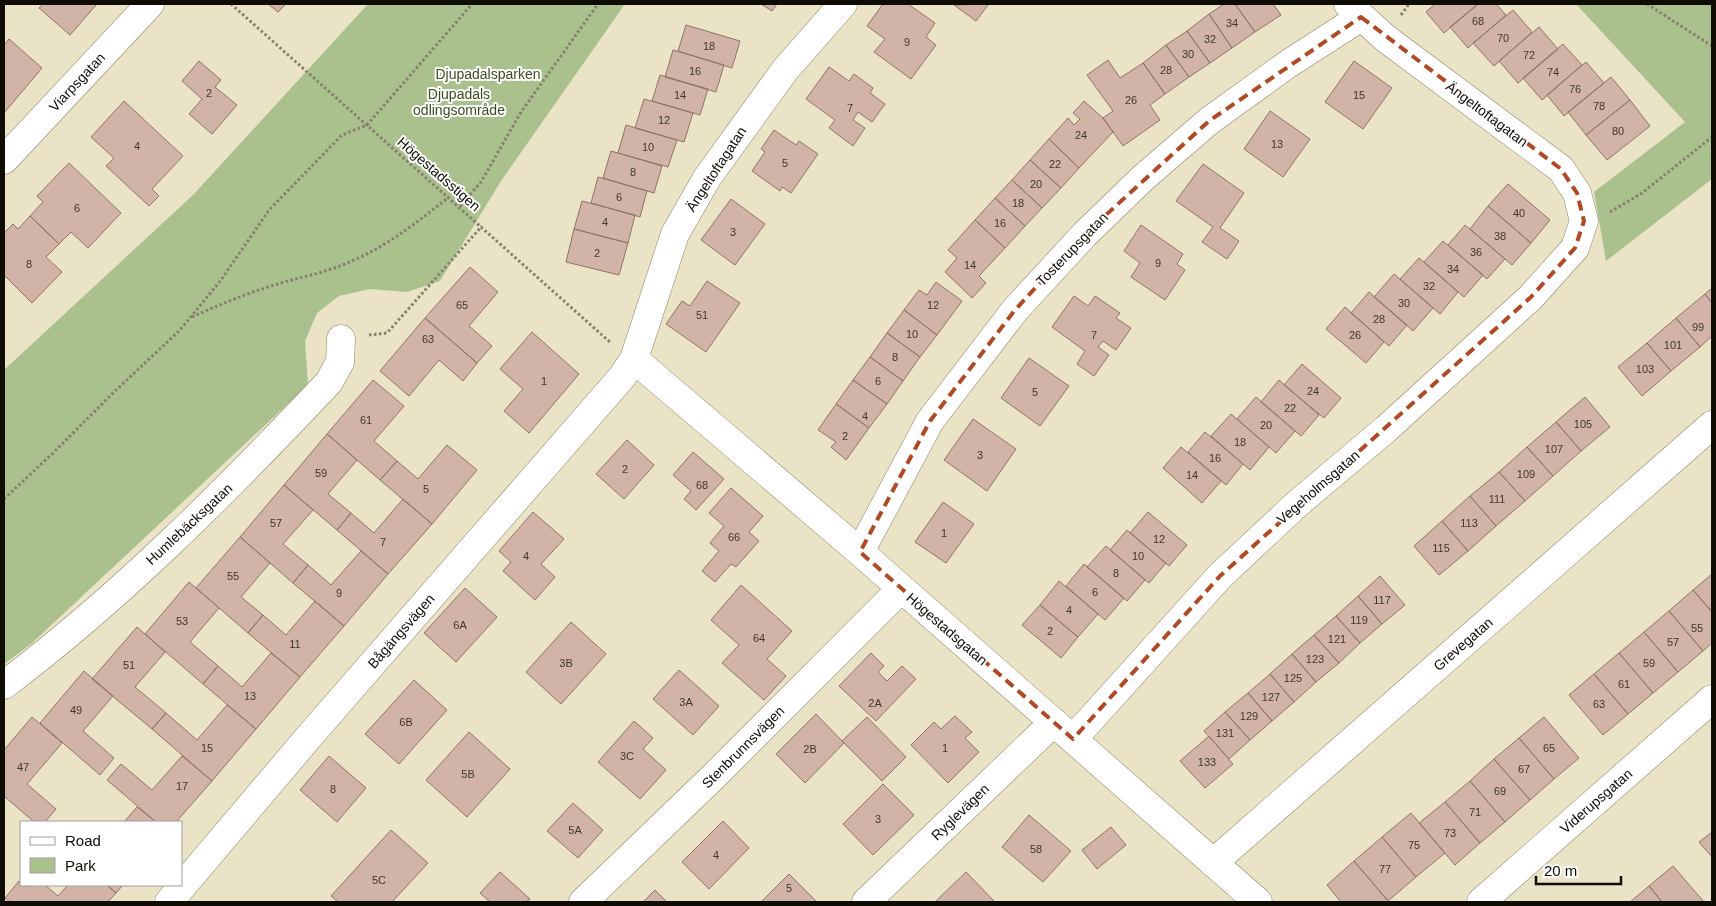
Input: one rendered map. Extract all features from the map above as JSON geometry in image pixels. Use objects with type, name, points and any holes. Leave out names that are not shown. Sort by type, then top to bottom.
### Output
[{"type":"street","name":"Viarpsgatan","points":[[4,160],[150,4]]},
{"type":"street","name":"Ängeltoftagatan","points":[[634,359],[675,234],[707,178],[785,70],[843,4]]},
{"type":"street","name":"Ängeltoftagatan","points":[[1354,10],[1385,38],[1561,170],[1577,193],[1584,221]]},
{"type":"street","name":"Tosterupsgatan","points":[[860,552],[930,421],[1015,310],[1084,234],[1144,177],[1209,121],[1288,64],[1354,10]]},
{"type":"street","name":"Vegeholmsgatan","points":[[1064,730],[1220,576],[1297,504],[1386,429],[1531,297],[1575,248],[1584,221]]},
{"type":"street","name":"Humlebäcksgatan","points":[[4,686],[50,650],[224,492],[329,382],[340,362],[341,339]]},
{"type":"street","name":"Högestadsgatan","points":[[634,359],[860,552],[1258,902]]},
{"type":"street","name":"Bågängsvägen","points":[[169,902],[314,731],[622,377],[634,359]]},
{"type":"street","name":"Grevegatan","points":[[1213,863],[1712,425]]},
{"type":"street","name":"Stenbrunnsvägen","points":[[583,902],[712,778],[901,589]]},
{"type":"street","name":"Viderupsgatan","points":[[1481,902],[1712,699]]},
{"type":"street","name":"Ryglevägen","points":[[866,902],[1064,730]]},
{"type":"path","name":"Högestadsstigen","points":[[231,4],[460,206],[612,344],[634,359]]},
{"type":"path","points":[[4,499],[52,454],[112,393],[180,330],[220,280],[269,210],[342,135],[367,125],[472,4]]},
{"type":"path","points":[[460,206],[481,182],[521,112],[598,4]]},
{"type":"path","points":[[1647,4],[1712,46]]},
{"type":"path","points":[[1584,221],[1603,216],[1642,193],[1712,137]]},
{"type":"path","points":[[191,317],[229,300],[281,283],[318,274],[355,260],[392,240],[449,197]]},
{"type":"path","points":[[341,339],[386,334],[482,226]]},
{"type":"highlighted area","points":[[1361,17],[1561,169],[1577,193],[1584,221],[1575,248],[1531,297],[1220,576],[1073,739],[860,552],[930,421],[1015,310],[1085,234],[1209,121]]},
{"type":"green space","points":[[368,4],[625,4],[501,181],[440,281],[407,292],[370,289],[339,296],[317,313],[305,341],[308,385],[31,644],[4,664],[4,370],[194,194]]},
{"type":"green space","points":[[1576,4],[1712,4],[1712,179],[1606,261],[1594,192],[1685,122]]},
{"type":"building","points":[[43,4],[97,4],[70,35],[39,8]]},
{"type":"building","points":[[268,4],[286,4],[278,12]]},
{"type":"building","points":[[761,4],[777,4],[772,11]]},
{"type":"building","points":[[883,4],[908,4],[935,23],[926,37],[936,45],[911,79],[874,52],[885,39],[867,26]]},
{"type":"building","points":[[1224,4],[1235,4],[1255,32],[1232,48],[1209,14]]},
{"type":"building","points":[[1235,4],[1273,4],[1281,15],[1255,32]]},
{"type":"building","points":[[1435,4],[1478,4],[1444,33],[1426,12]]},
{"type":"building","points":[[1478,4],[1496,4],[1506,15],[1468,48],[1450,27]]},
{"type":"building","points":[[954,5],[988,5],[976,21]]},
{"type":"building","points":[[1513,10],[1532,32],[1494,66],[1473,43]]},
{"type":"building","points":[[1209,14],[1232,48],[1210,63],[1187,31]]},
{"type":"building","points":[[686,25],[740,41],[732,68],[678,51]]},
{"type":"building","points":[[1539,27],[1558,49],[1518,83],[1499,61]]},
{"type":"building","points":[[1187,31],[1210,63],[1189,77],[1166,45]]},
{"type":"building","points":[[9,39],[42,68],[4,113],[4,45]]},
{"type":"building","points":[[1563,44],[1582,65],[1542,100],[1523,78]]},
{"type":"building","points":[[1166,45],[1189,77],[1165,94],[1143,63]]},
{"type":"building","points":[[673,50],[724,65],[716,92],[665,77]]},
{"type":"building","points":[[1108,60],[1120,78],[1143,63],[1165,94],[1150,105],[1160,120],[1123,146],[1103,118],[1113,111],[1087,75]]},
{"type":"building","points":[[199,61],[221,80],[215,87],[237,105],[212,134],[189,114],[202,99],[182,81]]},
{"type":"building","points":[[1354,61],[1392,88],[1363,129],[1325,102]]},
{"type":"building","points":[[1586,62],[1604,83],[1564,116],[1547,95]]},
{"type":"building","points":[[829,67],[849,81],[854,74],[873,88],[870,93],[885,104],[872,122],[858,112],[853,120],[865,128],[853,146],[829,128],[835,120],[806,99]]},
{"type":"building","points":[[660,75],[708,89],[700,115],[652,101]]},
{"type":"building","points":[[1611,77],[1630,100],[1586,135],[1568,112]]},
{"type":"building","points":[[644,99],[693,113],[684,142],[635,128]]},
{"type":"building","points":[[1630,100],[1650,126],[1607,160],[1586,135]]},
{"type":"building","points":[[124,101],[183,156],[152,189],[159,196],[149,206],[106,166],[114,158],[91,137]]},
{"type":"building","points":[[1084,101],[1103,118],[1113,132],[1079,168],[1049,139],[1068,118],[1074,125],[1080,119],[1073,113]]},
{"type":"building","points":[[1270,111],[1310,139],[1283,177],[1244,149]]},
{"type":"building","points":[[626,125],[677,140],[668,167],[618,153]]},
{"type":"building","points":[[774,130],[796,145],[799,141],[818,154],[791,193],[782,187],[780,191],[752,171],[765,152],[761,149]]},
{"type":"building","points":[[1049,139],[1079,168],[1061,188],[1030,160]]},
{"type":"building","points":[[611,151],[662,166],[654,193],[603,178]]},
{"type":"building","points":[[1030,160],[1061,188],[1042,208],[1012,180]]},
{"type":"building","points":[[69,163],[121,213],[88,248],[71,232],[59,244],[30,216],[43,202],[37,196]]},
{"type":"building","points":[[1203,164],[1244,193],[1220,228],[1239,241],[1227,259],[1202,242],[1213,227],[1176,201]]},
{"type":"building","points":[[598,177],[647,191],[640,217],[591,203]]},
{"type":"building","points":[[1012,180],[1042,208],[1025,226],[995,198]]},
{"type":"building","points":[[1508,184],[1550,220],[1531,243],[1488,206]]},
{"type":"building","points":[[995,198],[1025,226],[1005,248],[975,220]]},
{"type":"building","points":[[731,199],[765,224],[735,265],[701,240]]},
{"type":"building","points":[[582,201],[635,215],[628,243],[574,229]]},
{"type":"building","points":[[1488,206],[1531,243],[1512,265],[1470,229]]},
{"type":"building","points":[[30,216],[59,244],[46,257],[62,272],[32,303],[4,275],[4,233],[13,224],[18,229]]},
{"type":"building","points":[[975,220],[1005,248],[979,276],[986,283],[972,298],[945,272],[957,258],[948,250]]},
{"type":"building","points":[[1141,225],[1183,254],[1177,264],[1185,270],[1165,300],[1131,277],[1140,263],[1124,251]]},
{"type":"building","points":[[1465,225],[1505,259],[1487,279],[1448,245]]},
{"type":"building","points":[[574,229],[628,243],[619,275],[566,262]]},
{"type":"building","points":[[1443,241],[1483,275],[1464,297],[1424,262]]},
{"type":"building","points":[[1419,258],[1458,292],[1440,314],[1400,279]]},
{"type":"building","points":[[470,267],[498,292],[469,326],[492,346],[477,363],[425,318]]},
{"type":"building","points":[[1394,274],[1433,308],[1413,331],[1374,297]]},
{"type":"building","points":[[707,281],[740,303],[706,352],[666,324],[682,301],[690,306]]},
{"type":"building","points":[[936,282],[962,301],[937,335],[904,310],[919,290],[927,295]]},
{"type":"building","points":[[1712,288],[1712,303],[1705,294]]},
{"type":"building","points":[[1369,292],[1407,325],[1389,346],[1351,313]]},
{"type":"building","points":[[1705,294],[1712,303],[1712,336],[1700,347],[1676,318]]},
{"type":"building","points":[[1074,296],[1088,306],[1095,296],[1120,313],[1116,318],[1131,328],[1116,350],[1103,341],[1098,347],[1109,355],[1094,376],[1077,364],[1085,351],[1052,327]]},
{"type":"building","points":[[1345,307],[1384,342],[1366,363],[1326,329]]},
{"type":"building","points":[[904,310],[937,335],[920,357],[887,333]]},
{"type":"building","points":[[425,318],[477,363],[463,381],[439,360],[409,396],[380,371]]},
{"type":"building","points":[[1676,318],[1700,347],[1671,371],[1647,343]]},
{"type":"building","points":[[532,332],[579,374],[529,433],[504,411],[523,389],[500,369]]},
{"type":"building","points":[[887,333],[920,357],[903,381],[870,357]]},
{"type":"building","points":[[1647,343],[1671,371],[1642,396],[1618,367]]},
{"type":"building","points":[[870,357],[903,381],[887,404],[853,380]]},
{"type":"building","points":[[1029,358],[1069,386],[1040,426],[1001,398]]},
{"type":"building","points":[[1302,364],[1341,398],[1324,418],[1284,385]]},
{"type":"building","points":[[373,380],[404,406],[374,441],[397,461],[380,480],[327,434]]},
{"type":"building","points":[[853,380],[887,404],[869,428],[836,404]]},
{"type":"building","points":[[1279,380],[1319,415],[1301,436],[1261,402]]},
{"type":"building","points":[[1256,397],[1295,431],[1276,453],[1237,419]]},
{"type":"building","points":[[1585,397],[1610,427],[1581,451],[1556,422]]},
{"type":"building","points":[[836,404],[869,428],[846,460],[831,447],[836,442],[818,430]]},
{"type":"building","points":[[1231,414],[1269,447],[1250,470],[1211,436]]},
{"type":"building","points":[[973,419],[1016,449],[987,491],[944,460]]},
{"type":"building","points":[[1556,422],[1581,451],[1553,476],[1527,447]]},
{"type":"building","points":[[1205,432],[1243,464],[1226,485],[1188,452]]},
{"type":"building","points":[[327,434],[357,460],[328,494],[351,513],[337,530],[284,485]]},
{"type":"building","points":[[627,440],[654,465],[624,499],[596,474]]},
{"type":"building","points":[[447,445],[477,470],[432,524],[380,480],[397,461],[418,479]]},
{"type":"building","points":[[1181,447],[1221,481],[1202,503],[1163,468]]},
{"type":"building","points":[[1527,447],[1553,476],[1525,501],[1499,472]]},
{"type":"building","points":[[693,452],[724,479],[696,510],[684,499],[691,491],[673,475]]},
{"type":"building","points":[[1499,472],[1525,501],[1496,526],[1470,496]]},
{"type":"building","points":[[284,485],[313,510],[283,544],[308,565],[293,583],[240,537]]},
{"type":"building","points":[[731,488],[763,516],[749,532],[759,541],[736,567],[731,564],[715,582],[702,571],[719,551],[710,543],[724,526],[709,513]]},
{"type":"building","points":[[1470,496],[1496,526],[1468,551],[1442,521]]},
{"type":"building","points":[[403,499],[432,524],[388,574],[337,530],[351,513],[374,533]]},
{"type":"building","points":[[943,502],[974,524],[946,563],[915,542]]},
{"type":"building","points":[[533,512],[564,539],[541,564],[555,577],[535,600],[503,571],[511,562],[499,551]]},
{"type":"building","points":[[1148,512],[1187,545],[1169,566],[1130,533]]},
{"type":"building","points":[[1442,521],[1468,551],[1439,575],[1414,546]]},
{"type":"building","points":[[1127,530],[1166,563],[1149,583],[1110,550]]},
{"type":"building","points":[[240,537],[270,563],[241,597],[263,615],[248,633],[196,588]]},
{"type":"building","points":[[1106,546],[1145,580],[1127,601],[1087,567]]},
{"type":"building","points":[[361,551],[388,574],[344,626],[293,583],[308,565],[331,585]]},
{"type":"building","points":[[1084,564],[1124,598],[1105,620],[1066,586]]},
{"type":"building","points":[[1712,574],[1712,612],[1693,590]]},
{"type":"building","points":[[1380,576],[1405,605],[1382,624],[1358,596]]},
{"type":"building","points":[[1059,581],[1098,614],[1078,637],[1040,605]]},
{"type":"building","points":[[189,582],[219,608],[190,642],[218,666],[203,684],[145,634]]},
{"type":"building","points":[[741,585],[792,631],[767,659],[786,676],[764,700],[722,663],[739,645],[711,620]]},
{"type":"building","points":[[465,588],[497,617],[456,662],[424,633]]},
{"type":"building","points":[[1693,590],[1712,612],[1712,643],[1703,651],[1669,611]]},
{"type":"building","points":[[1358,596],[1382,624],[1360,643],[1336,616]]},
{"type":"building","points":[[315,601],[344,626],[300,677],[248,633],[263,615],[286,635]]},
{"type":"building","points":[[1040,605],[1078,637],[1061,658],[1022,625]]},
{"type":"building","points":[[1669,611],[1703,651],[1678,672],[1644,632]]},
{"type":"building","points":[[1336,616],[1360,643],[1339,663],[1314,635]]},
{"type":"building","points":[[571,622],[606,654],[561,704],[526,672]]},
{"type":"building","points":[[137,627],[165,652],[135,687],[166,713],[152,729],[92,679]]},
{"type":"building","points":[[1644,632],[1678,672],[1653,693],[1619,653]]},
{"type":"building","points":[[1314,635],[1339,663],[1316,682],[1292,654]]},
{"type":"building","points":[[271,653],[300,677],[256,729],[203,684],[218,666],[242,687]]},
{"type":"building","points":[[871,653],[884,666],[878,672],[887,681],[902,666],[916,679],[876,721],[839,686]]},
{"type":"building","points":[[1619,653],[1653,693],[1628,714],[1594,674]]},
{"type":"building","points":[[1292,654],[1316,682],[1294,702],[1270,674]]},
{"type":"building","points":[[679,670],[719,706],[693,735],[653,699]]},
{"type":"building","points":[[84,671],[113,696],[83,731],[114,758],[100,775],[40,723]]},
{"type":"building","points":[[1270,674],[1294,702],[1272,721],[1248,693]]},
{"type":"building","points":[[1594,674],[1628,714],[1603,735],[1569,695]]},
{"type":"building","points":[[414,680],[447,710],[399,764],[365,734]]},
{"type":"building","points":[[1248,693],[1272,721],[1250,740],[1225,712]]},
{"type":"building","points":[[227,705],[256,729],[212,781],[152,729],[166,713],[197,740]]},
{"type":"building","points":[[1225,712],[1250,740],[1229,759],[1204,731]]},
{"type":"building","points":[[816,714],[844,743],[805,783],[776,754]]},
{"type":"building","points":[[955,716],[972,732],[965,738],[979,752],[948,783],[911,745],[934,722],[941,729]]},
{"type":"building","points":[[32,717],[62,743],[27,784],[56,809],[46,821],[33,821],[4,796],[4,750]]},
{"type":"building","points":[[867,717],[906,757],[882,781],[842,741]]},
{"type":"building","points":[[1544,717],[1579,758],[1554,779],[1519,738]]},
{"type":"building","points":[[634,721],[653,738],[643,749],[666,770],[640,799],[598,762]]},
{"type":"building","points":[[469,732],[510,769],[467,817],[426,780]]},
{"type":"building","points":[[1209,736],[1233,764],[1205,788],[1180,761]]},
{"type":"building","points":[[1519,738],[1554,779],[1530,800],[1494,759]]},
{"type":"building","points":[[182,756],[212,781],[177,821],[155,821],[107,780],[121,764],[152,790]]},
{"type":"building","points":[[329,756],[366,788],[337,822],[300,790]]},
{"type":"building","points":[[1494,759],[1530,800],[1505,822],[1470,781]]},
{"type":"building","points":[[1470,781],[1505,822],[1480,843],[1445,802]]},
{"type":"building","points":[[883,784],[914,815],[873,855],[843,824]]},
{"type":"building","points":[[1445,802],[1480,843],[1455,865],[1419,823]]},
{"type":"building","points":[[573,803],[603,830],[578,858],[547,831]]},
{"type":"building","points":[[137,807],[155,821],[125,821]]},
{"type":"building","points":[[1411,813],[1445,853],[1416,877],[1382,837]]},
{"type":"building","points":[[1029,815],[1071,851],[1043,882],[1002,847]]},
{"type":"building","points":[[723,821],[749,848],[709,889],[682,862]]},
{"type":"building","points":[[1111,827],[1126,845],[1097,869],[1082,850]]},
{"type":"building","points":[[391,830],[428,863],[392,902],[338,902],[331,896]]},
{"type":"building","points":[[1712,832],[1712,857],[1699,842]]},
{"type":"building","points":[[1382,837],[1416,877],[1388,901],[1354,861]]},
{"type":"building","points":[[1354,861],[1387,902],[1341,902],[1327,885]]},
{"type":"building","points":[[1673,866],[1704,902],[1662,902],[1649,886]]},
{"type":"building","points":[[500,872],[530,899],[526,902],[490,902],[480,893]]},
{"type":"building","points":[[966,872],[995,902],[935,902]]},
{"type":"building","points":[[789,874],[817,902],[761,902]]},
{"type":"building","points":[[19,881],[20,886],[46,886],[58,896],[67,886],[108,886],[116,893],[108,902],[10,902],[5,898]]},
{"type":"building","points":[[108,886],[122,886],[116,893]]},
{"type":"building","points":[[1649,886],[1662,902],[1630,902]]},
{"type":"building","points":[[655,890],[667,902],[643,902]]},
{"type":"park label","name":"Djupadalsparken","points":[[488,74]]},
{"type":"park label","name":"Djupadals odlingsområde","points":[[459,102]]}]
